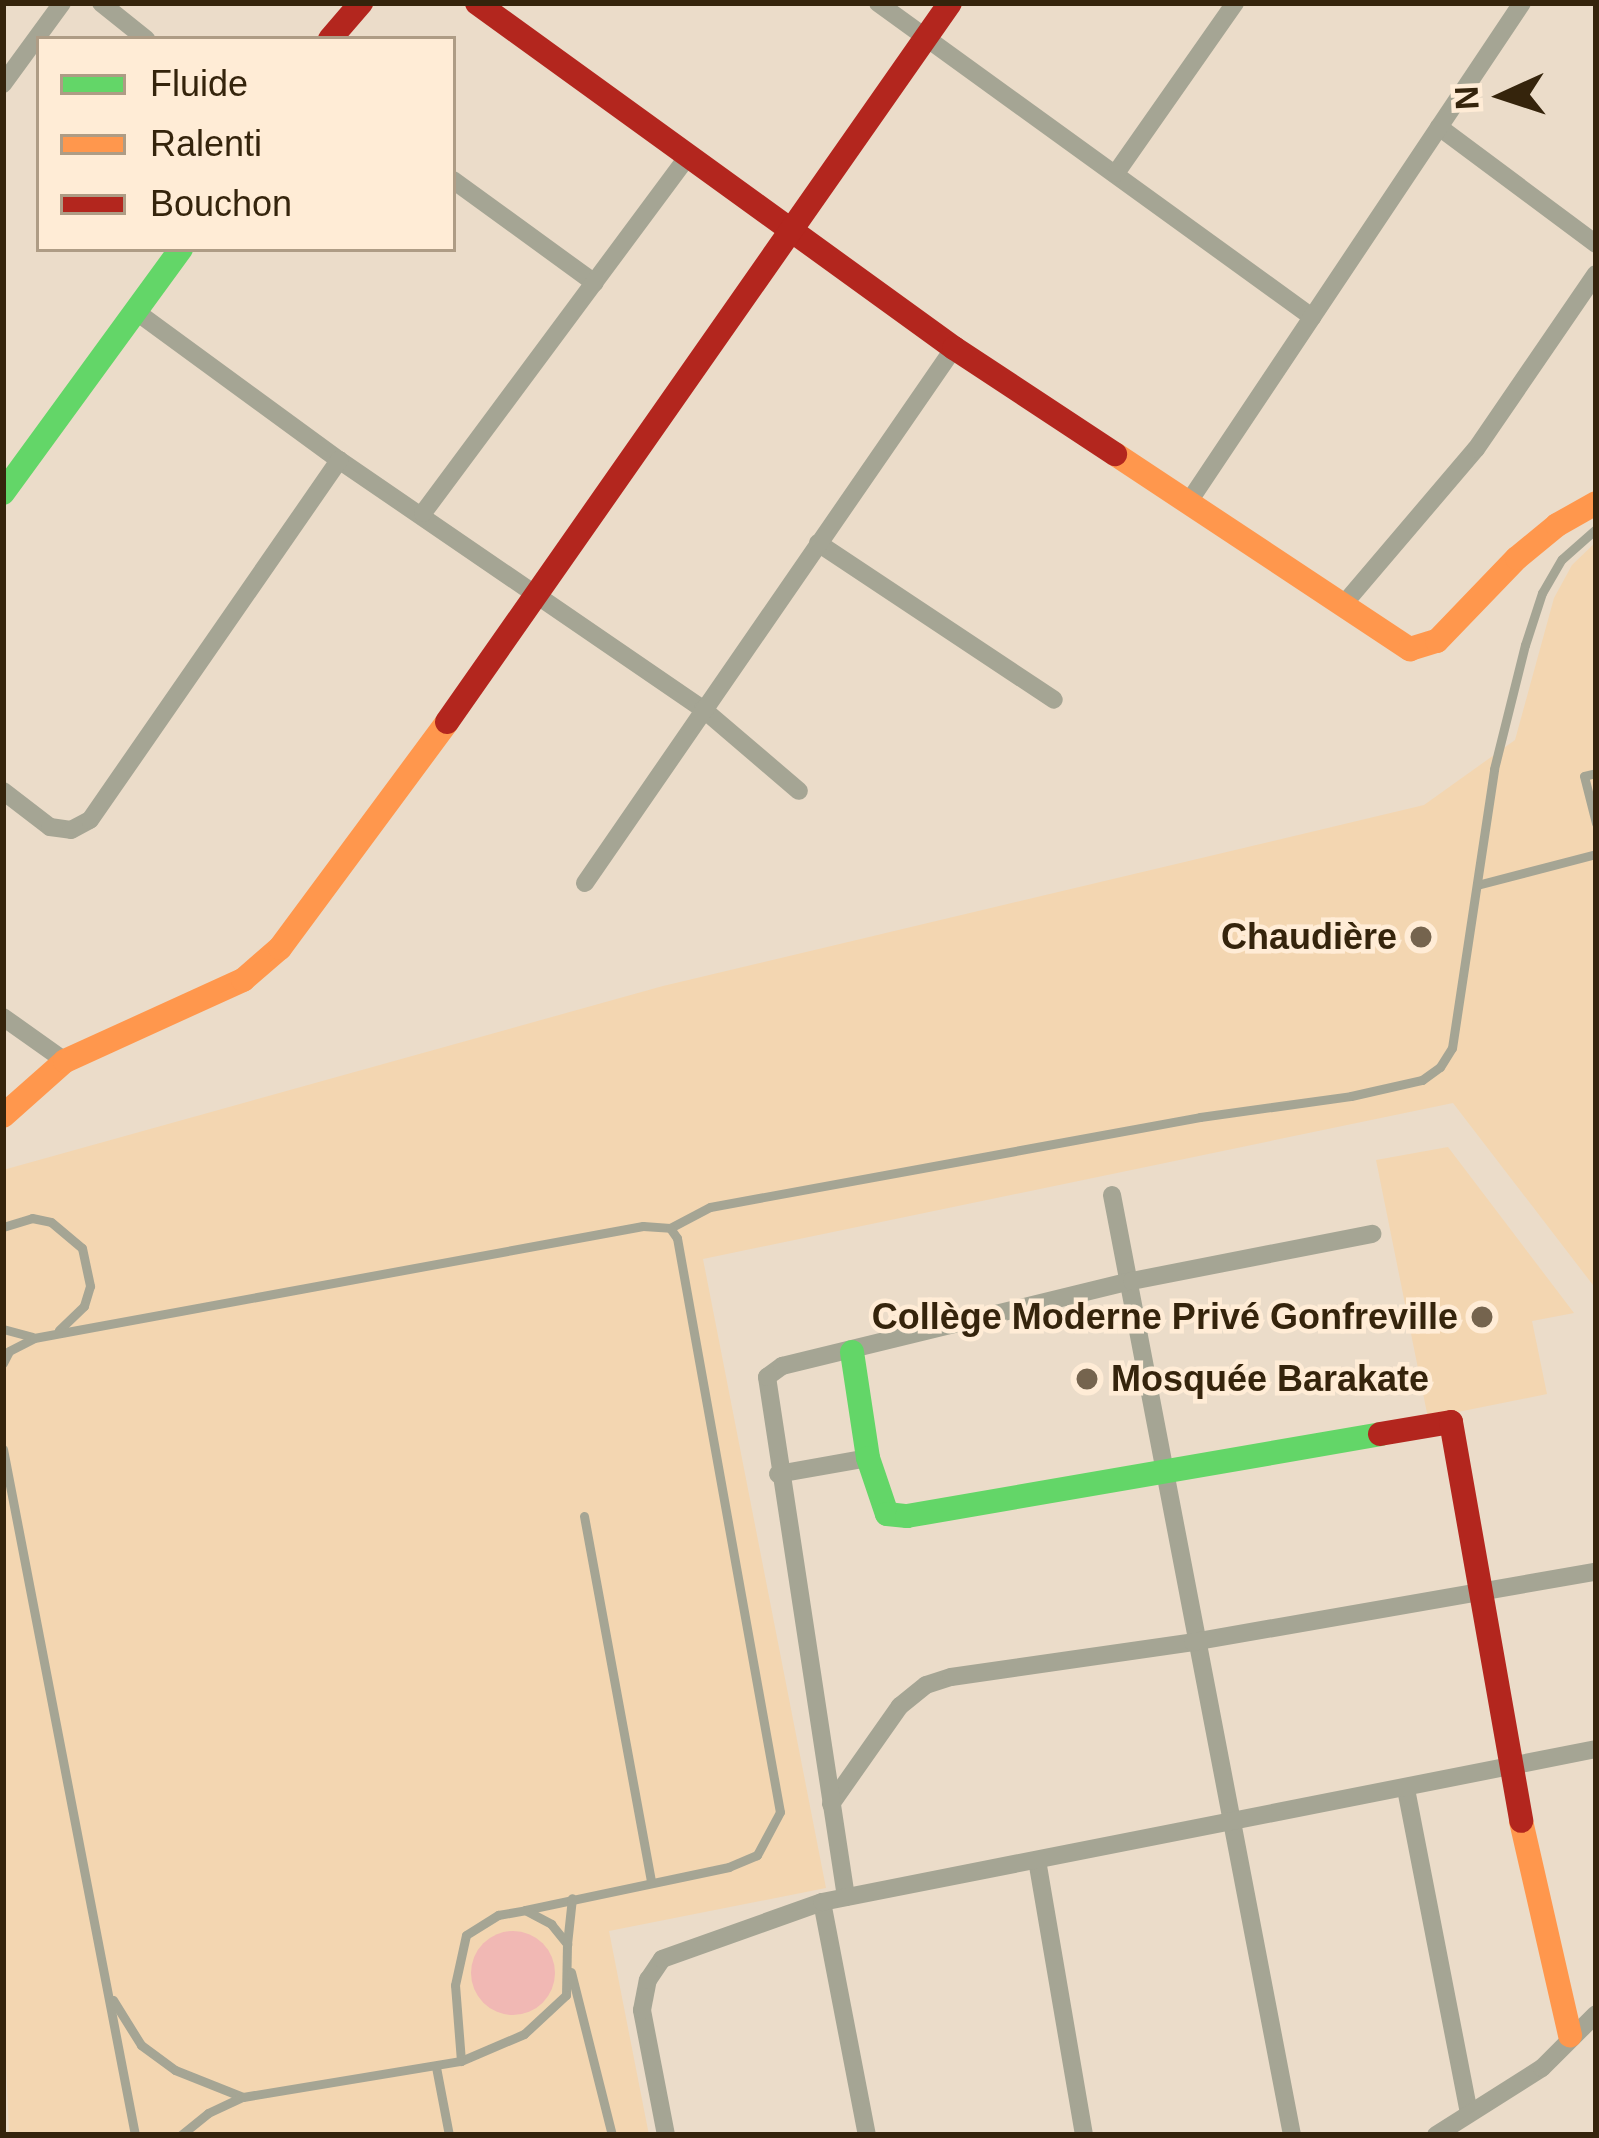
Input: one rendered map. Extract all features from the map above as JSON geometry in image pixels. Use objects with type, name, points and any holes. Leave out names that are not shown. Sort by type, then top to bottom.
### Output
[{"type":"street","points":[[38,36],[62,3]]},
{"type":"street","points":[[101,3],[142,36]]},
{"type":"street","points":[[333,36],[362,3]]},
{"type":"street","points":[[477,3],[954,348],[1410,649],[1425,647],[1517,558],[1557,525],[1596,503]]},
{"type":"street","points":[[878,3],[1312,317]]},
{"type":"street","points":[[3,1116],[65,1061],[243,980],[280,947],[541,594],[788,228],[922,35],[950,3]]},
{"type":"street","points":[[1116,173],[1235,3]]},
{"type":"street","points":[[1188,503],[1522,3]]},
{"type":"street","points":[[3,83],[36,38]]},
{"type":"street","points":[[1439,127],[1596,244]]},
{"type":"street","points":[[423,513],[689,155]]},
{"type":"street","points":[[456,182],[595,283]]},
{"type":"street","points":[[3,493],[179,252]]},
{"type":"street","points":[[1343,605],[1476,449],[1596,274]]},
{"type":"street","points":[[138,313],[340,460],[703,709],[800,790]]},
{"type":"street","points":[[585,883],[954,348]]},
{"type":"street","points":[[3,791],[50,827],[71,830],[90,820],[340,460]]},
{"type":"street","points":[[818,543],[1054,700]]},
{"type":"street","points":[[3,1018],[65,1061]]},
{"type":"street","points":[[1112,1195],[1132,1280],[1193,1642],[1292,2135]]},
{"type":"street","points":[[846,1897],[778,1474],[767,1377],[782,1366],[1132,1280],[1372,1234]]},
{"type":"street","points":[[852,1352],[868,1458],[887,1514],[907,1516],[1450,1423],[1466,1487],[1509,1767],[1570,2035]]},
{"type":"street","points":[[778,1474],[868,1458]]},
{"type":"street","points":[[831,1804],[900,1706],[926,1684],[1481,1595],[1596,1572]]},
{"type":"street","points":[[666,2135],[642,2010],[662,1959],[822,1902],[1596,1749]]},
{"type":"street","points":[[1406,1789],[1469,2113]]},
{"type":"street","points":[[1037,1860],[1084,2135]]},
{"type":"street","points":[[822,1902],[867,2135]]},
{"type":"street","points":[[1436,2135],[1542,2068],[1596,2014]]},
{"type":"lane","points":[[3,1329],[34,1338],[643,1226],[670,1228],[710,1207],[1422,1080],[1440,1067],[1452,1048],[1494,770],[1525,645],[1542,592],[1562,559],[1596,529]]},
{"type":"lane","points":[[1596,772],[1584,776],[1596,824]]},
{"type":"lane","points":[[1477,885],[1596,854]]},
{"type":"lane","points":[[3,1226],[32,1218],[51,1222],[82,1248],[90,1267],[84,1306],[71,1322],[9,1352],[3,1363]]},
{"type":"lane","points":[[461,2061],[455,1985],[466,1935],[498,1915],[729,1867],[757,1855],[780,1812],[694,1330],[670,1228]]},
{"type":"lane","points":[[3,1449],[134,2135]]},
{"type":"lane","points":[[584,1516],[651,1881]]},
{"type":"lane","points":[[572,1898],[567,1944],[571,1970],[612,2135]]},
{"type":"lane","points":[[525,1910],[551,1924],[567,1944]]},
{"type":"lane","points":[[181,2135],[208,2113],[243,2097],[461,2061],[545,2020],[566,1995],[571,1970]]},
{"type":"lane","points":[[109,1993],[141,2045],[175,2070],[243,2097]]},
{"type":"lane","points":[[436,2067],[449,2135]]},
{"type":"shaded area","points":[[1596,542],[1596,1289],[1453,1103],[703,1259],[826,1888],[609,1931],[649,2135],[9,2135],[3,1988],[3,1170],[663,986],[1424,805],[1515,740],[1554,598],[1572,565]]},
{"type":"shaded area","points":[[1448,1147],[1574,1313],[1532,1321],[1547,1394],[1428,1418],[1376,1160]]},
{"type":"shaded area","points":[[513,1931],[543,1943],[555,1973],[543,2003],[513,2015],[483,2003],[471,1973],[483,1943]]},
{"type":"traffic: fast","points":[[3,493],[179,252]]},
{"type":"traffic: fast","points":[[852,1352],[868,1458],[887,1514],[907,1516],[1380,1434]]},
{"type":"traffic: slow","points":[[1115,454],[1410,649],[1437,641],[1517,558],[1557,525],[1596,503]]},
{"type":"traffic: slow","points":[[3,1116],[65,1061],[243,980],[280,948],[447,722]]},
{"type":"traffic: slow","points":[[1521,1821],[1570,2035]]},
{"type":"traffic: jam","points":[[333,36],[361,3]]},
{"type":"traffic: jam","points":[[477,3],[954,348],[1115,454]]},
{"type":"traffic: jam","points":[[447,722],[950,3]]},
{"type":"traffic: jam","points":[[1380,1434],[1451,1422],[1521,1821]]},
{"type":"place","name":"Chaudière","points":[[1421,937]]},
{"type":"place","name":"Collège Moderne Privé Gonfreville","points":[[1482,1317]]},
{"type":"place","name":"Mosquée Barakate","points":[[1087,1379]]}]
